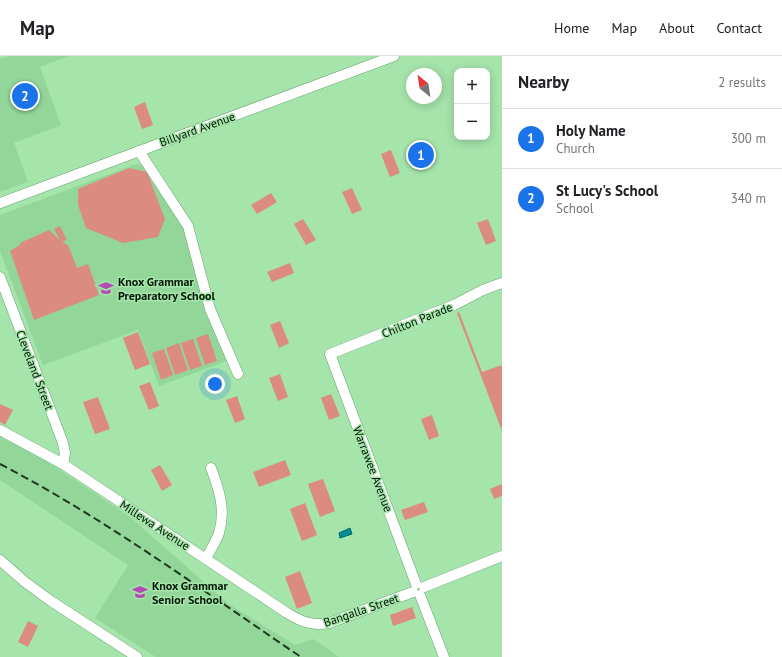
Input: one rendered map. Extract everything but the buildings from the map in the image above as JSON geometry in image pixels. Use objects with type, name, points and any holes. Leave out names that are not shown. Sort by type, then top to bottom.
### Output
[{"type":"street","name":"Billyard Avenue","points":[[0,203],[394,56]]},
{"type":"street","points":[[139,151],[188,226],[210,309],[238,374]]},
{"type":"street","name":"Cleveland Street","points":[[0,277],[62,443],[65,454],[63,464]]},
{"type":"street","name":"Chilton Parade","points":[[330,354],[454,305],[482,290],[502,283]]},
{"type":"street","name":"Warrawee Avenue","points":[[330,354],[444,657]]},
{"type":"street","name":"Millewa Avenue","points":[[0,430],[63,464],[287,612],[308,623]]},
{"type":"street","points":[[206,558],[219,532],[222,513],[220,493],[210,468]]},
{"type":"street","name":"Bangalla Street","points":[[308,623],[318,625],[329,624],[502,556]]},
{"type":"street","points":[[0,560],[51,602],[136,657]]},
{"type":"shaded area","points":[[9,56],[69,56],[40,67],[61,125],[14,143],[28,182],[0,192],[0,59]]},
{"type":"shaded area","points":[[145,102],[153,125],[142,129],[134,107]]},
{"type":"shaded area","points":[[391,150],[400,173],[390,177],[381,154]]},
{"type":"shaded area","name":"Knox Grammar Preparatory School","points":[[136,164],[143,166],[154,178],[183,229],[206,314],[227,361],[159,386],[138,330],[43,365],[0,251],[0,215]]},
{"type":"shaded area","points":[[129,168],[147,172],[165,219],[158,237],[123,243],[86,228],[78,205],[78,189]]},
{"type":"shaded area","points":[[352,188],[362,210],[352,214],[342,192]]},
{"type":"shaded area","points":[[271,193],[277,202],[257,214],[251,205]]},
{"type":"shaded area","points":[[303,219],[316,240],[306,245],[294,224]]},
{"type":"shaded area","points":[[488,219],[496,241],[486,245],[477,223]]},
{"type":"shaded area","points":[[60,226],[67,240],[62,242],[68,245],[77,268],[88,264],[99,295],[34,320],[10,251],[20,245],[20,243],[49,230],[60,240],[54,229]]},
{"type":"shaded area","points":[[290,263],[294,273],[272,282],[267,272]]},
{"type":"shaded area","points":[[459,312],[482,372],[502,365],[502,431],[457,313]]},
{"type":"shaded area","points":[[280,321],[289,343],[279,348],[270,325]]},
{"type":"shaded area","points":[[138,332],[150,364],[135,370],[123,338]]},
{"type":"shaded area","points":[[208,334],[217,361],[205,365],[196,338]]},
{"type":"shaded area","points":[[193,339],[202,366],[190,370],[181,343]]},
{"type":"shaded area","points":[[179,343],[188,370],[175,375],[166,348]]},
{"type":"shaded area","points":[[164,349],[173,375],[161,380],[152,353]]},
{"type":"shaded area","points":[[280,374],[288,397],[278,401],[269,378]]},
{"type":"shaded area","points":[[150,382],[159,406],[149,410],[139,386]]},
{"type":"shaded area","points":[[331,394],[340,416],[329,420],[321,398]]},
{"type":"shaded area","points":[[237,396],[245,419],[235,423],[226,400]]},
{"type":"shaded area","points":[[98,397],[110,429],[95,434],[83,402]]},
{"type":"shaded area","points":[[0,404],[13,410],[5,425],[0,422]]},
{"type":"shaded area","points":[[432,415],[439,436],[429,440],[421,419]]},
{"type":"shaded area","points":[[0,437],[45,460],[130,517],[230,605],[295,645],[313,639],[339,657],[156,657],[95,618],[128,565],[0,480]]},
{"type":"shaded area","points":[[285,460],[291,475],[259,487],[253,472]]},
{"type":"shaded area","points":[[160,465],[172,485],[162,491],[151,470]]},
{"type":"shaded area","points":[[323,479],[335,511],[320,517],[308,484]]},
{"type":"shaded area","points":[[502,484],[502,496],[494,499],[490,489]]},
{"type":"shaded area","points":[[424,502],[428,512],[405,520],[401,510]]},
{"type":"shaded area","points":[[305,503],[317,535],[302,541],[290,509]]},
{"type":"shaded area","points":[[300,571],[312,603],[297,609],[285,577]]},
{"type":"shaded area","points":[[412,607],[416,618],[393,626],[390,615]]},
{"type":"shaded area","points":[[28,621],[38,626],[28,647],[18,642]]},
{"type":"water","points":[[350,528],[352,534],[340,538],[339,533]]},
{"type":"railway","points":[[0,464],[78,508],[154,556],[301,657]]},
{"type":"place","name":"St Lucy's School","points":[[25,96]]},
{"type":"place","name":"Holy Name","points":[[421,155]]},
{"type":"place","name":"Knox Grammar Preparatory School","points":[[106,288]]},
{"type":"place","name":"Knox Grammar Senior School","points":[[140,592]]}]
